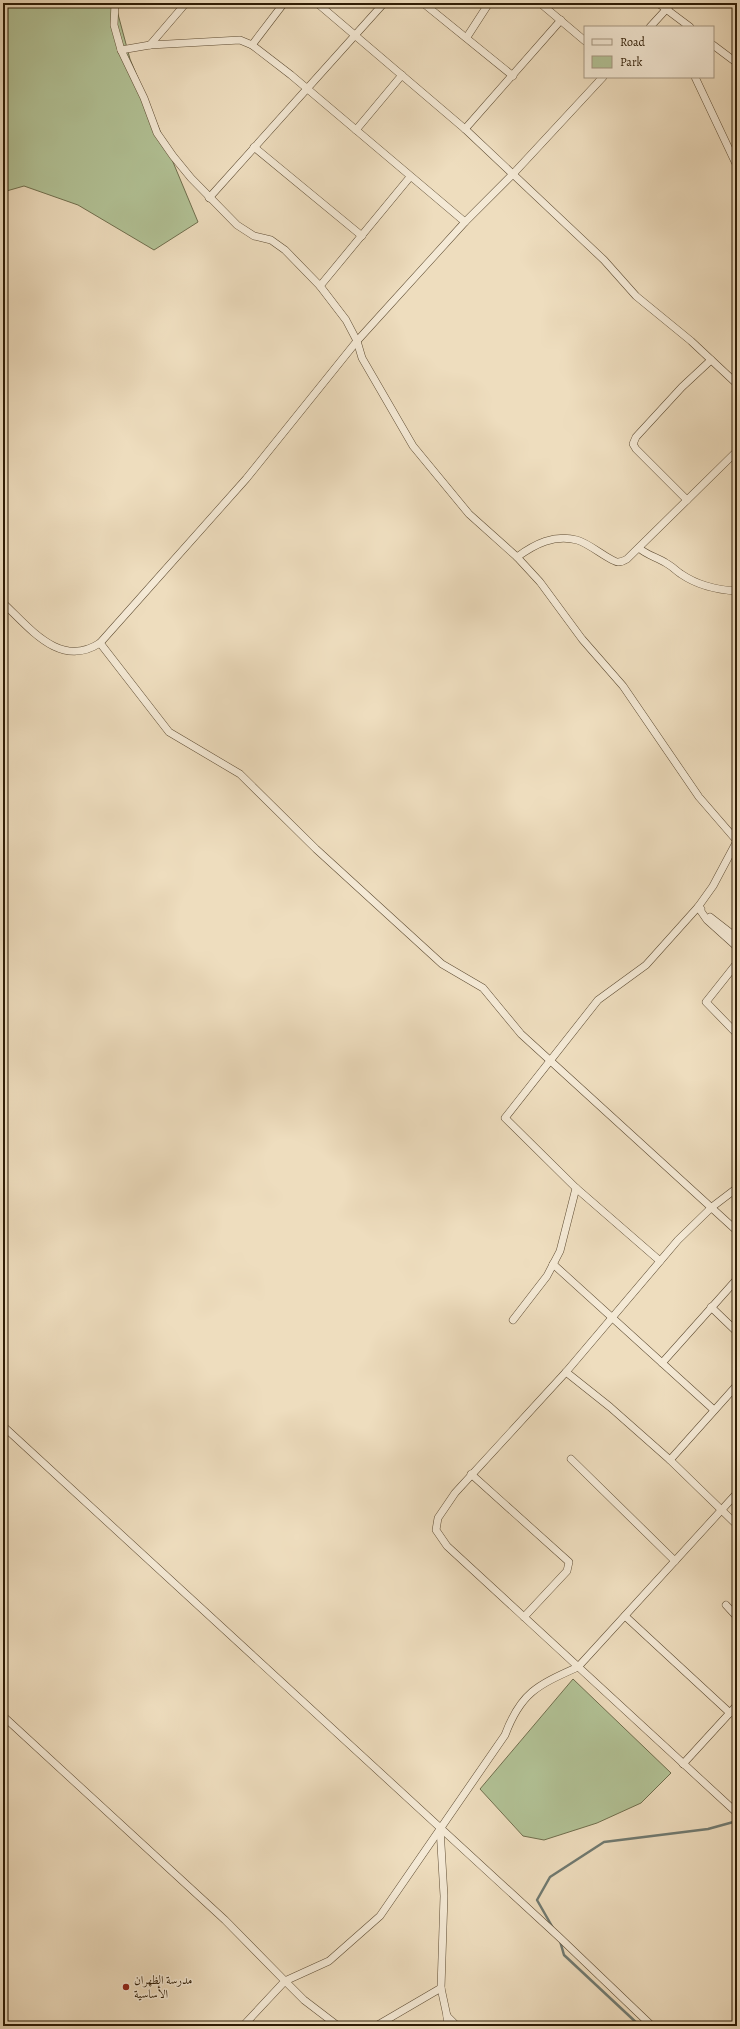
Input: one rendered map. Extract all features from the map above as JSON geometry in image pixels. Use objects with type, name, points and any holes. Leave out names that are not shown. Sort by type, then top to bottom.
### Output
[{"type":"street","points":[[114,3],[114,25],[121,50],[144,98],[157,133],[191,178],[237,225],[254,236],[271,240],[285,250],[320,286],[346,320],[357,341],[362,358],[413,446],[469,514],[517,557],[540,582],[582,639],[623,686],[699,797],[737,841],[713,886],[698,907],[646,965],[598,1000],[505,1118],[576,1188],[660,1261]]},
{"type":"street","points":[[150,45],[186,3]]},
{"type":"street","points":[[252,44],[284,3]]},
{"type":"street","points":[[317,3],[465,129],[604,260],[636,296],[737,384]]},
{"type":"street","points":[[209,198],[356,36],[384,3]]},
{"type":"street","points":[[423,3],[467,37],[513,76]]},
{"type":"street","points":[[467,37],[489,3]]},
{"type":"street","points":[[540,3],[584,40]]},
{"type":"street","points":[[658,3],[689,26]]},
{"type":"street","points":[[653,26],[672,3]]},
{"type":"street","points":[[465,129],[561,20]]},
{"type":"street","points":[[121,50],[150,45],[240,40],[252,44],[465,222]]},
{"type":"street","points":[[714,46],[737,63]]},
{"type":"street","points":[[356,130],[402,75]]},
{"type":"street","points":[[3,603],[37,635],[55,647],[64,650],[82,651],[100,643],[246,479],[357,341],[465,222],[513,174],[602,78]]},
{"type":"street","points":[[695,78],[736,163]]},
{"type":"street","points":[[254,147],[362,236]]},
{"type":"street","points":[[320,286],[410,177]]},
{"type":"street","points":[[687,500],[636,449],[633,444],[636,437],[682,387],[711,360]]},
{"type":"street","points":[[517,557],[534,545],[548,540],[564,539],[585,544],[613,561],[619,563],[627,560],[737,451]]},
{"type":"street","points":[[639,548],[651,557],[666,562],[681,575],[699,583],[714,588],[737,591]]},
{"type":"street","points":[[100,643],[169,732],[240,774],[316,849],[442,964],[483,988],[521,1034],[737,1231]]},
{"type":"street","points":[[698,907],[737,938]]},
{"type":"street","points":[[698,907],[707,920],[737,947]]},
{"type":"street","points":[[737,963],[706,1002],[737,1034]]},
{"type":"street","points":[[513,1320],[547,1276],[560,1251],[576,1188]]},
{"type":"street","points":[[737,1188],[712,1207],[678,1240],[566,1372],[471,1474],[443,1508],[438,1518],[436,1530],[447,1546],[737,1813]]},
{"type":"street","points":[[553,1264],[714,1410]]},
{"type":"street","points":[[662,1362],[737,1279]]},
{"type":"street","points":[[711,1307],[737,1332]]},
{"type":"street","points":[[566,1372],[610,1407],[670,1460],[737,1525]]},
{"type":"street","points":[[670,1460],[737,1385]]},
{"type":"street","points":[[3,1426],[558,1936],[652,2026]]},
{"type":"street","points":[[572,1460],[675,1561]]},
{"type":"street","points":[[471,1474],[568,1562],[567,1571],[524,1617]]},
{"type":"street","points":[[243,2026],[285,1981],[329,1961],[380,1916],[505,1735],[511,1718],[520,1702],[543,1682],[578,1667],[737,1493]]},
{"type":"street","points":[[726,1605],[737,1617]]},
{"type":"street","points":[[625,1616],[730,1713]]},
{"type":"street","points":[[683,1764],[737,1705]]},
{"type":"street","points":[[3,1716],[225,1920],[304,2000],[338,2026]]},
{"type":"street","points":[[440,1828],[444,1896],[441,1988],[447,2016],[447,2026]]},
{"type":"street","points":[[376,2026],[441,1988]]},
{"type":"street","points":[[447,2016],[456,2026]]},
{"type":"green space","points":[[3,3],[115,3],[130,59],[198,222],[154,250],[78,205],[24,186],[3,192]]},
{"type":"green space","points":[[573,1679],[671,1773],[641,1803],[597,1823],[544,1840],[523,1836],[480,1789]]},
{"type":"waterway","points":[[553,1928],[537,1900],[550,1877],[604,1842],[708,1829],[737,1821]]},
{"type":"waterway","points":[[560,1941],[564,1955],[640,2026]]},
{"type":"place","name":"مدرسة الظهران الأساسية","points":[[126,1987]]}]
